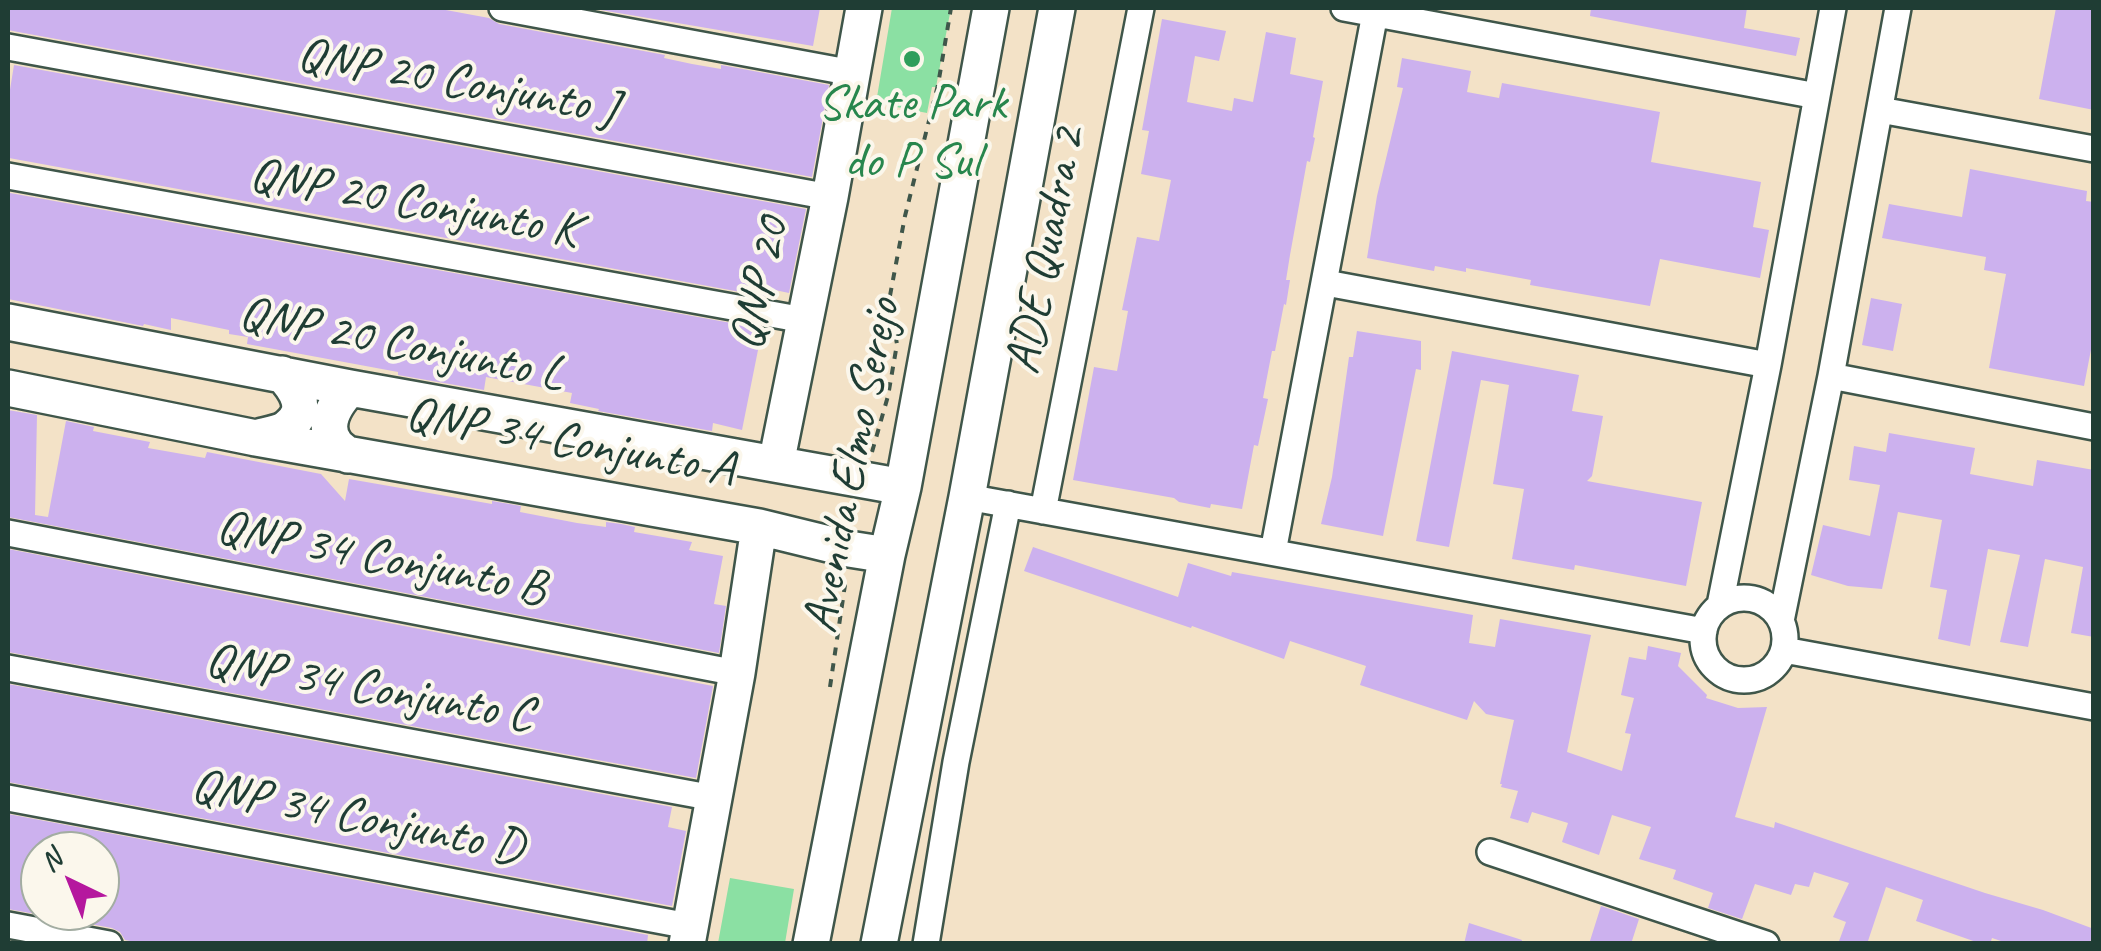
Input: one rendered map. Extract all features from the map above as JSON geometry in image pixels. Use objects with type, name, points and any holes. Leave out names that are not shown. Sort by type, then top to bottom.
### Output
[{"type":"street","points":[[502,8],[852,73]]},
{"type":"street","name":"QNP 20","points":[[776,464],[864,8]]},
{"type":"street","name":"Avenida Elmo Serejo","points":[[812,944],[902,487],[990,8]]},
{"type":"street","points":[[879,944],[1057,8]]},
{"type":"street","name":"ADE Quadra 2","points":[[1042,512],[1140,8]]},
{"type":"street","points":[[1344,8],[1376,10],[1817,96]]},
{"type":"street","points":[[1720,606],[1833,8]]},
{"type":"street","points":[[1781,620],[1754,599],[1731,600],[1709,617],[1703,644],[1706,656],[1734,679],[1759,677],[1778,661],[1784,650],[1781,620],[1831,376],[1898,8]]},
{"type":"street","points":[[1273,552],[1376,10]]},
{"type":"street","name":"QNP 20 Conjunto J","points":[[8,47],[830,196]]},
{"type":"street","points":[[1880,110],[2094,148]]},
{"type":"street","name":"QNP 20 Conjunto K","points":[[8,176],[804,320]]},
{"type":"street","points":[[1326,283],[1768,365]]},
{"type":"street","name":"QNP 20 Conjunto L","points":[[8,322],[902,487]]},
{"type":"street","points":[[256,438],[288,428],[299,411],[298,392],[282,374]]},
{"type":"street","points":[[1831,376],[2094,427]]},
{"type":"street","name":"QNP 34 Conjunto A","points":[[8,388],[256,438],[759,527],[688,935]]},
{"type":"street","points":[[348,455],[334,443],[329,430],[332,412],[350,388]]},
{"type":"street","points":[[967,497],[1704,631]]},
{"type":"street","points":[[926,944],[956,762],[1008,504]]},
{"type":"street","points":[[759,527],[887,554]]},
{"type":"street","name":"QNP 34 Conjunto B","points":[[8,533],[736,673]]},
{"type":"street","points":[[1784,650],[2094,707]]},
{"type":"street","name":"QNP 34 Conjunto C","points":[[8,668],[714,798]]},
{"type":"street","name":"QNP 34 Conjunto D","points":[[8,798],[688,935]]},
{"type":"street","points":[[1490,852],[1766,944]]},
{"type":"street","points":[[8,925],[108,944]]},
{"type":"green space","name":"Skate Park do P Sul","points":[[892,8],[951,8],[927,113],[876,103]]},
{"type":"green space","points":[[730,878],[794,889],[785,943],[718,943]]},
{"type":"building","points":[[8,8],[435,8],[665,55],[664,58],[692,64],[721,69],[721,65],[829,85],[812,177],[8,30]]},
{"type":"building","points":[[589,8],[820,8],[813,46]]},
{"type":"building","points":[[1591,8],[1747,8],[1744,28],[1800,38],[1796,56],[1590,16]]},
{"type":"building","points":[[2056,8],[2094,8],[2094,110],[2039,99]]},
{"type":"building","points":[[1162,19],[1226,31],[1219,61],[1195,56],[1187,102],[1232,111],[1234,98],[1253,102],[1266,32],[1296,38],[1290,74],[1323,81],[1290,255],[1286,305],[1272,351],[1263,398],[1268,399],[1258,446],[1254,445],[1242,509],[1211,504],[1210,508],[1073,480],[1094,367],[1117,371],[1128,311],[1122,310],[1137,237],[1159,241],[1171,180],[1141,174],[1149,131],[1142,130]]},
{"type":"building","points":[[1402,58],[1471,71],[1467,92],[1499,98],[1502,83],[1660,112],[1651,162],[1761,182],[1753,227],[1769,230],[1760,278],[1660,259],[1650,306],[1530,285],[1531,280],[1466,268],[1466,272],[1435,266],[1434,271],[1367,258],[1377,196],[1403,88],[1397,87]]},
{"type":"building","points":[[14,65],[806,209],[789,293],[770,289],[768,297],[9,158],[8,102]]},
{"type":"building","points":[[1970,169],[2087,191],[2086,201],[2094,202],[2094,334],[2084,386],[1989,368],[2006,274],[1984,270],[1986,257],[1882,238],[1889,204],[1962,217]]},
{"type":"building","points":[[10,193],[759,328],[762,330],[742,430],[713,423],[712,431],[598,411],[570,403],[572,393],[486,377],[484,390],[398,375],[247,344],[248,337],[229,334],[229,330],[171,318],[171,330],[8,299]]},
{"type":"building","points":[[1871,298],[1902,304],[1893,351],[1862,345]]},
{"type":"building","points":[[1357,331],[1421,341],[1421,370],[1416,369],[1383,536],[1321,524],[1332,477],[1349,357],[1353,357]]},
{"type":"building","points":[[1452,351],[1579,375],[1572,411],[1603,416],[1592,476],[1587,481],[1702,502],[1686,586],[1575,565],[1574,570],[1512,559],[1524,489],[1493,484],[1509,385],[1481,380],[1449,547],[1416,541]]},
{"type":"building","points":[[8,410],[37,415],[35,515],[48,517],[66,421],[94,427],[93,431],[150,442],[148,448],[205,458],[207,452],[321,474],[345,501],[349,479],[521,506],[520,512],[577,523],[606,527],[606,522],[621,524],[635,527],[634,532],[692,542],[689,550],[723,556],[714,604],[726,606],[719,653],[8,517]]},
{"type":"building","points":[[1889,433],[1975,448],[1970,474],[2033,486],[2037,460],[2094,470],[2094,637],[2071,633],[2083,567],[2045,559],[2028,647],[2000,642],[2020,555],[1988,549],[1970,646],[1938,639],[1947,590],[1930,587],[1942,520],[1898,512],[1882,589],[1848,586],[1811,575],[1823,525],[1870,536],[1880,485],[1849,480],[1854,446],[1886,452]]},
{"type":"building","points":[[1033,547],[1178,597],[1188,563],[1231,576],[1232,572],[1473,615],[1469,643],[1495,647],[1500,619],[1591,635],[1567,752],[1622,771],[1631,734],[1625,733],[1634,698],[1621,695],[1629,657],[1646,660],[1648,646],[1681,653],[1678,666],[1706,698],[1738,708],[1767,707],[1735,817],[1774,828],[1775,822],[2043,910],[2094,929],[2094,933],[2089,944],[2010,944],[1992,938],[1990,944],[1982,944],[1916,921],[1923,900],[1886,887],[1867,944],[1838,944],[1846,922],[1833,917],[1849,883],[1814,872],[1809,887],[1795,884],[1791,895],[1755,884],[1742,919],[1708,908],[1713,893],[1673,879],[1676,870],[1639,859],[1651,827],[1612,815],[1599,855],[1562,842],[1568,823],[1532,812],[1528,823],[1510,818],[1518,791],[1500,784],[1514,720],[1486,714],[1474,701],[1467,720],[1360,685],[1366,666],[1290,641],[1284,659],[1024,571]]},
{"type":"building","points":[[8,549],[713,686],[696,778],[8,652]]},
{"type":"building","points":[[8,684],[672,807],[668,827],[686,831],[672,906],[8,782]]},
{"type":"building","points":[[8,814],[98,831],[20,831],[20,911],[8,909]]},
{"type":"building","points":[[120,835],[648,935],[647,944],[146,944],[125,940],[120,932]]},
{"type":"building","points":[[1601,906],[1639,919],[1631,944],[1589,944]]},
{"type":"building","points":[[1469,923],[1522,940],[1521,944],[1464,944]]},
{"type":"place","name":"Skate Park do P Sul","points":[[912,59]]}]
